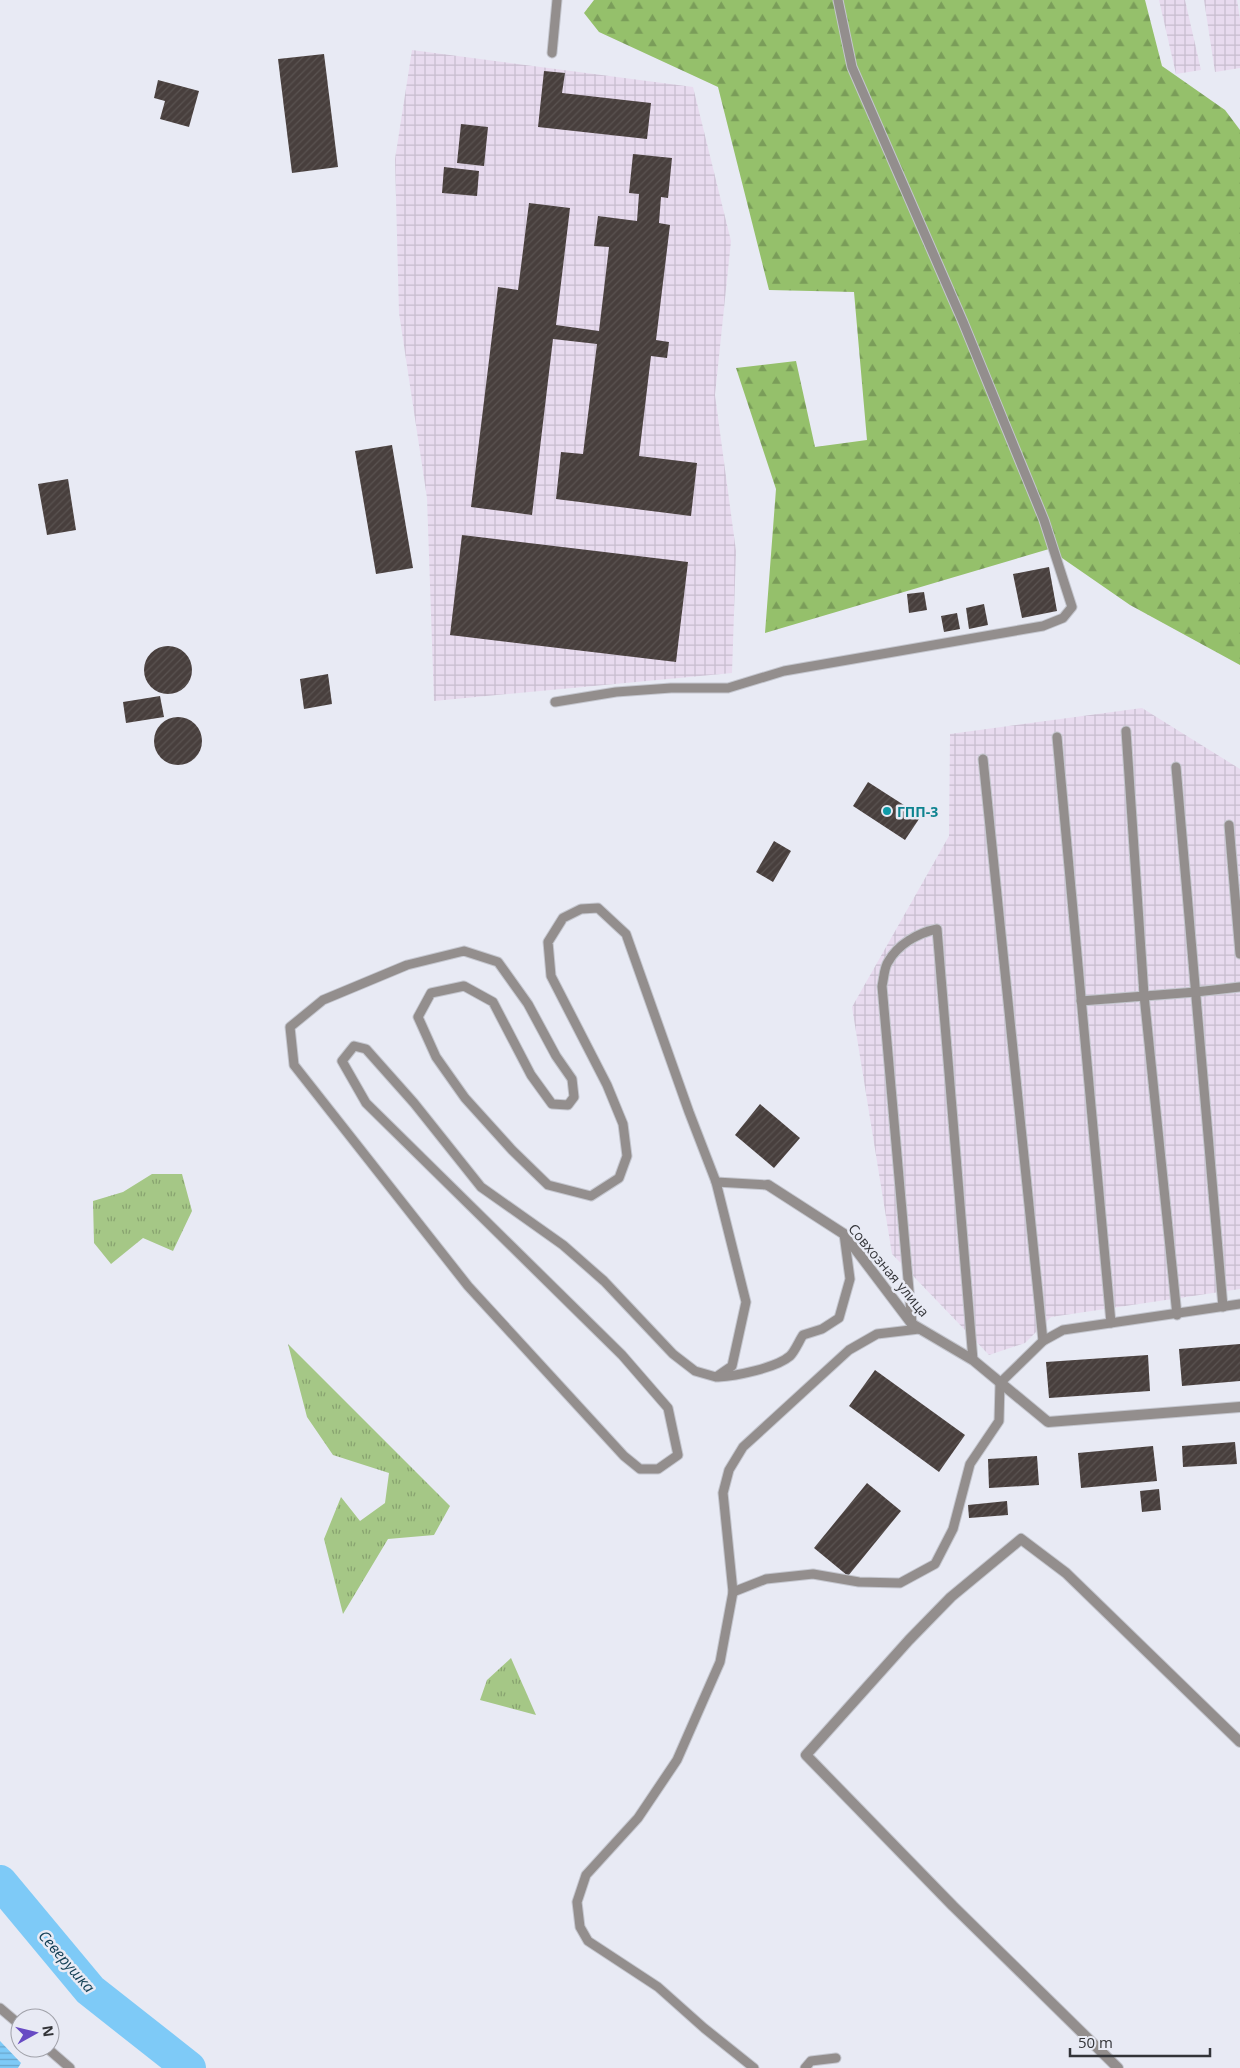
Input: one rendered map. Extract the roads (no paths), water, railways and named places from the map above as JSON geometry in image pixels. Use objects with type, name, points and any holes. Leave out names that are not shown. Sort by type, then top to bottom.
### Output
[{"type":"street","name":"Совхозная улица","points":[[768,1185],[844,1234],[912,1324],[973,1360],[1048,1422],[1240,1407]]},
{"type":"street","points":[[1118,2068],[953,1906],[806,1755],[908,1640],[951,1597],[1021,1539],[1066,1573],[1240,1742]]},
{"type":"lane","points":[[552,53],[557,0]]},
{"type":"lane","points":[[555,702],[616,692],[671,688],[728,688],[784,671],[1043,626],[1063,618],[1072,607],[1044,520],[963,322],[852,67],[838,0]]},
{"type":"lane","points":[[1126,731],[1144,995],[1176,1314]]},
{"type":"lane","points":[[1057,737],[1111,1324]]},
{"type":"lane","points":[[983,759],[1043,1341]]},
{"type":"lane","points":[[1176,767],[1223,1307]]},
{"type":"lane","points":[[1229,825],[1240,954]]},
{"type":"lane","points":[[716,1377],[732,1366],[746,1302],[716,1182],[689,1112],[626,934],[598,908],[581,909],[563,918],[548,942],[551,976],[607,1084],[623,1124],[627,1156],[619,1178],[591,1196],[548,1185],[512,1150],[465,1098],[436,1056],[418,1017],[431,993],[464,986],[493,1002],[531,1075],[552,1104],[568,1105],[574,1097],[572,1080],[556,1056],[528,1004],[498,962],[464,951],[407,965],[324,1000],[290,1027],[294,1065],[468,1286],[624,1456],[640,1469],[658,1469],[678,1455],[668,1408],[622,1355],[366,1103],[342,1061],[354,1046],[366,1049],[482,1187],[564,1245],[604,1281],[673,1354],[695,1371],[716,1377],[735,1376],[768,1366],[790,1356],[803,1335],[822,1329],[839,1318],[850,1279],[844,1234]]},
{"type":"lane","points":[[912,1324],[882,986],[887,962],[900,947],[922,932],[937,929],[973,1360]]},
{"type":"lane","points":[[1081,1001],[1196,992],[1240,986]]},
{"type":"lane","points":[[716,1182],[768,1185]]},
{"type":"lane","points":[[733,1592],[766,1579],[813,1574],[859,1582],[900,1583],[935,1564],[953,1529],[970,1464],[999,1421],[1000,1383],[1043,1341],[1063,1330],[1240,1304]]},
{"type":"lane","points":[[754,2068],[704,2028],[658,1987],[588,1941],[580,1927],[577,1902],[586,1874],[638,1818],[677,1760],[720,1662],[733,1592],[724,1494],[729,1470],[743,1448],[850,1350],[877,1334],[919,1329],[927,1333]]},
{"type":"lane","points":[[0,2008],[10,2016]]},
{"type":"lane","points":[[58,2058],[70,2068]]},
{"type":"lane","points":[[805,2068],[812,2061],[836,2058]]},
{"type":"water","points":[[0,2041],[10,2051],[10,2058],[16,2058],[21,2063],[18,2068],[0,2068]]},
{"type":"waterway","name":"Северушка","points":[[0,1882],[90,1990],[189,2068]]},
{"type":"place","name":"ГПП-3","points":[[887,811]]}]
